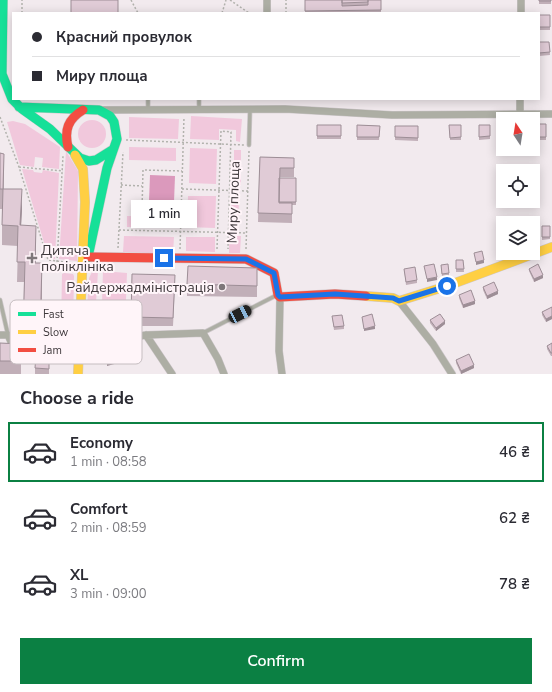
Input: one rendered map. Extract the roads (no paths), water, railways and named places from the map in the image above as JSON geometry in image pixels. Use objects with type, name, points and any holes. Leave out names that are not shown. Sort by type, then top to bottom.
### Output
[{"type":"street","points":[[3,0],[3,90],[12,100]]},
{"type":"street","points":[[267,0],[267,12]]},
{"type":"street","points":[[521,0],[521,12]]},
{"type":"street","points":[[12,100],[19,107],[54,133],[83,160],[93,161],[104,157],[112,150]]},
{"type":"street","points":[[520,100],[520,112]]},
{"type":"street","points":[[19,107],[122,111],[250,109],[392,115],[496,115]]},
{"type":"street","points":[[66,145],[66,127],[72,117],[83,110]]},
{"type":"street","points":[[99,110],[110,116],[116,126]]},
{"type":"street","points":[[85,260],[112,150],[117,139],[116,126],[122,111]]},
{"type":"street","points":[[540,114],[552,114]]},
{"type":"street","points":[[76,155],[83,169],[84,175],[85,260],[83,300]]},
{"type":"street","points":[[399,301],[447,286],[552,247]]},
{"type":"street","name":"Миру площа","points":[[85,260],[117,258],[246,259],[274,273],[279,296]]},
{"type":"street","points":[[282,374],[279,351],[279,296],[335,294],[393,298],[399,301],[433,344],[452,374]]},
{"type":"street","points":[[142,336],[203,333],[218,359],[224,374]]},
{"type":"street","points":[[4,335],[10,344]]},
{"type":"street","points":[[146,335],[172,374]]},
{"type":"street","points":[[78,374],[79,364]]},
{"type":"lane","points":[[148,100],[148,110]]},
{"type":"lane","points":[[199,100],[199,109]]},
{"type":"lane","name":"Миру площа","points":[[249,145],[250,109]]},
{"type":"lane","points":[[203,333],[279,296]]},
{"type":"lane","points":[[0,300],[4,335]]},
{"type":"place","name":"Дитяча поліклініка","points":[[32,258]]},
{"type":"place","name":"Райдержадміністрація","points":[[222,287]]}]
